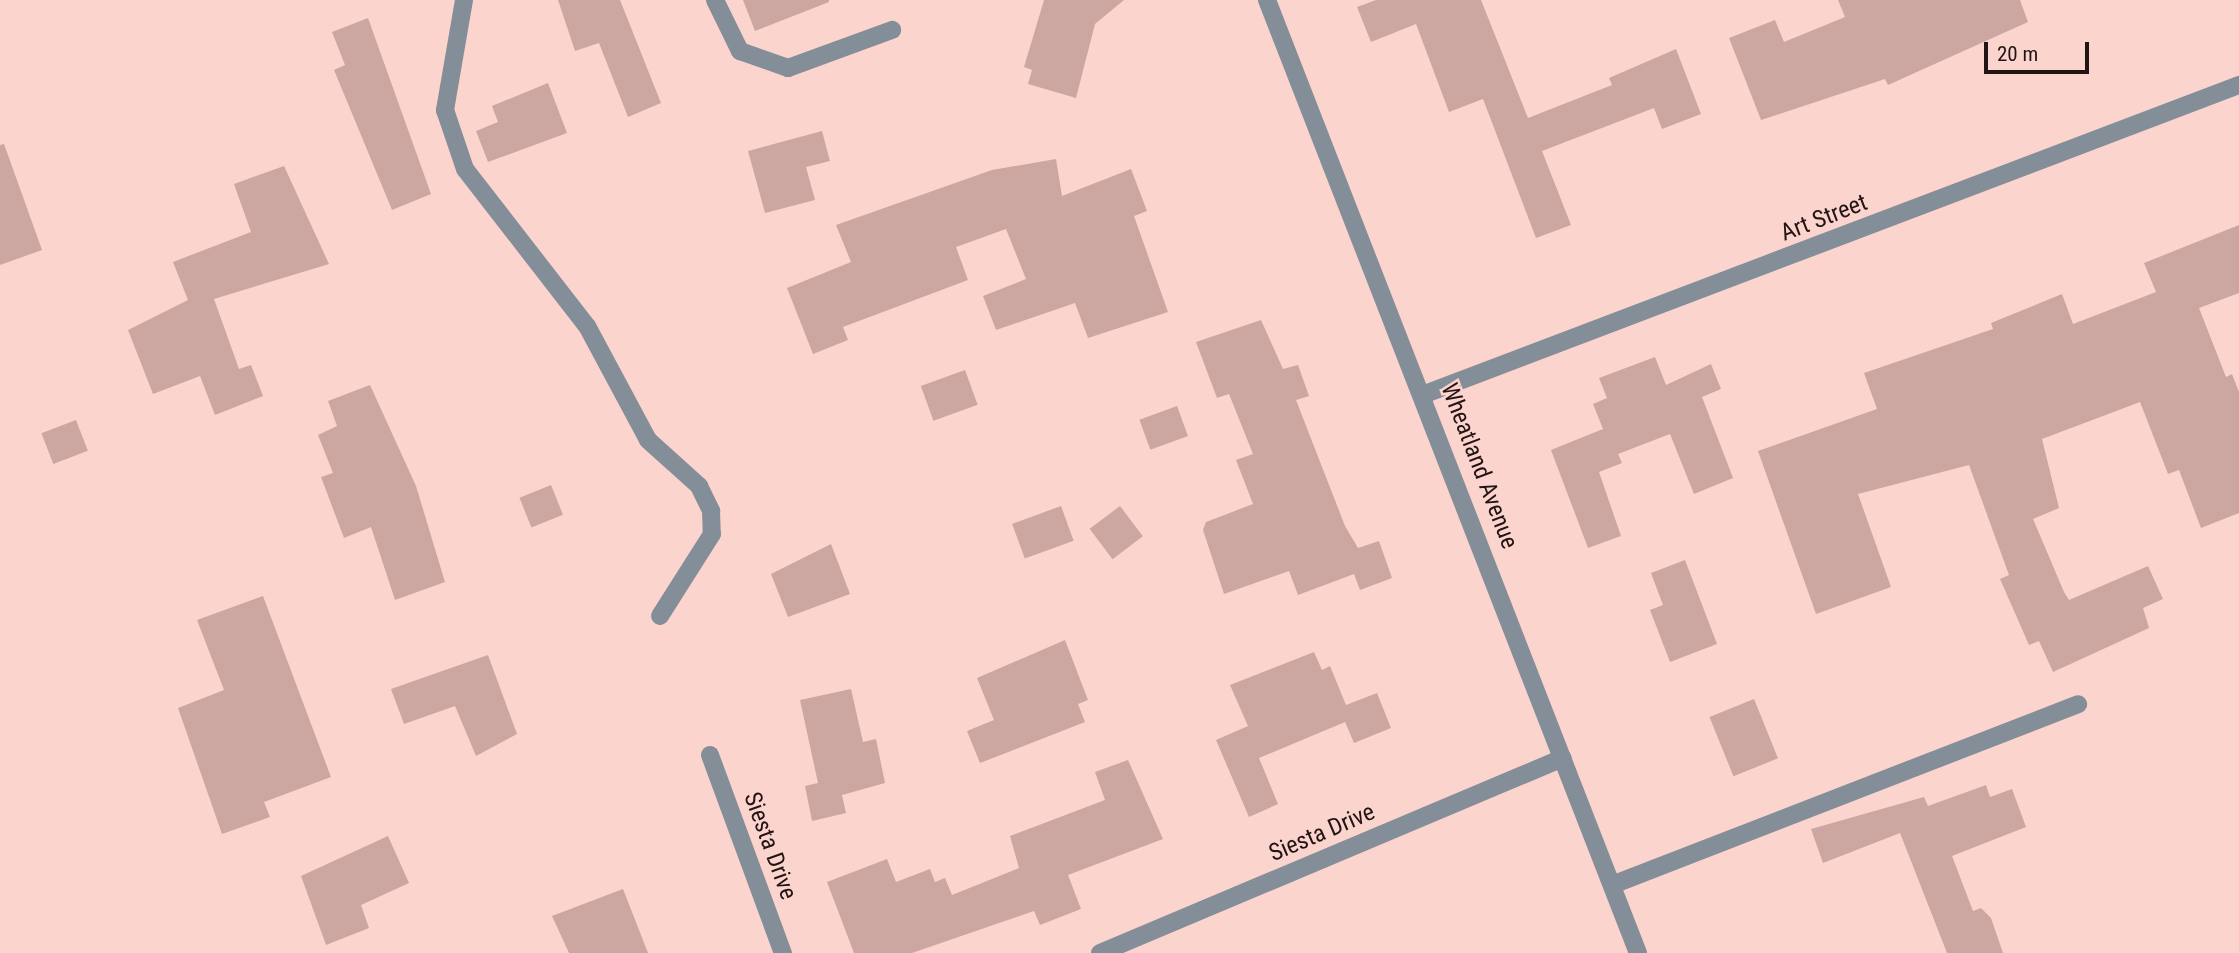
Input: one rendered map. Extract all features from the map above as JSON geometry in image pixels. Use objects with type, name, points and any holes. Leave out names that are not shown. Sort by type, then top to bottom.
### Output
[{"type":"street","points":[[464,0],[445,110],[465,169],[587,326],[648,440],[699,486],[711,511],[712,534],[660,616]]},
{"type":"street","points":[[715,0],[740,51],[788,68],[892,30]]},
{"type":"street","name":"Wheatland Avenue","points":[[1267,0],[1425,394],[1638,953]]},
{"type":"street","name":"Art Street","points":[[1425,394],[2239,85]]},
{"type":"street","points":[[1612,886],[2078,704]]},
{"type":"street","name":"Siesta Drive","points":[[710,755],[783,953]]},
{"type":"street","name":"Siesta Drive","points":[[1100,953],[1563,758]]},
{"type":"building","points":[[558,0],[620,0],[661,103],[628,117],[599,43],[575,51]]},
{"type":"building","points":[[743,0],[829,0],[829,2],[755,31]]},
{"type":"building","points":[[1044,0],[1124,0],[1095,24],[1076,98],[1028,84],[1032,70],[1024,67]]},
{"type":"building","points":[[1376,0],[1481,0],[1528,118],[1612,85],[1609,78],[1676,49],[1701,114],[1662,129],[1654,108],[1542,151],[1571,225],[1536,238],[1483,99],[1449,112],[1416,24],[1371,42],[1357,7]]},
{"type":"building","points":[[1838,0],[2020,0],[2028,22],[1888,85],[1885,79],[1761,120],[1729,38],[1775,20],[1784,42],[1845,17]]},
{"type":"building","points":[[368,18],[431,194],[392,210],[334,70],[345,65],[332,32]]},
{"type":"building","points":[[548,83],[567,133],[488,162],[476,131],[498,122],[492,106]]},
{"type":"building","points":[[822,131],[830,161],[806,167],[815,200],[765,213],[748,151]]},
{"type":"building","points":[[4,144],[42,250],[0,265],[0,145]]},
{"type":"building","points":[[1056,159],[1062,196],[1131,169],[1147,211],[1134,216],[1168,312],[1088,338],[1075,303],[996,330],[983,296],[1026,279],[1006,229],[956,247],[968,280],[843,327],[848,340],[813,354],[787,288],[851,262],[836,225],[992,170]]},
{"type":"building","points":[[284,166],[329,264],[214,299],[239,369],[251,365],[263,396],[215,415],[200,376],[153,394],[128,330],[188,300],[173,262],[251,232],[234,184]]},
{"type":"building","points":[[2239,225],[2239,293],[2199,308],[2226,377],[2232,374],[2239,392],[2239,513],[2201,528],[2179,470],[2168,474],[2140,402],[2042,439],[2059,508],[2033,519],[2064,592],[2069,600],[2148,566],[2163,599],[2143,608],[2149,628],[2053,672],[2039,641],[2029,645],[2000,579],[2009,575],[1969,465],[1858,494],[1891,587],[1816,614],[1758,451],[1877,409],[1864,373],[1993,329],[1991,323],[2062,294],[2073,324],[2156,292],[2144,263]]},
{"type":"building","points":[[1261,320],[1283,369],[1298,365],[1309,396],[1296,400],[1345,526],[1358,548],[1379,541],[1392,578],[1360,590],[1354,574],[1298,595],[1289,571],[1224,594],[1203,530],[1206,522],[1253,504],[1236,460],[1253,454],[1229,394],[1217,398],[1196,342]]},
{"type":"building","points":[[1655,357],[1666,385],[1711,364],[1721,389],[1702,397],[1733,478],[1694,494],[1670,434],[1618,454],[1622,463],[1599,472],[1621,536],[1588,548],[1551,450],[1603,429],[1593,404],[1607,398],[1599,378]]},
{"type":"building","points":[[965,370],[978,405],[933,421],[921,386]]},
{"type":"building","points":[[370,385],[416,486],[445,582],[395,600],[371,527],[344,538],[321,477],[333,473],[318,435],[337,426],[328,401]]},
{"type":"building","points":[[1177,406],[1188,436],[1150,450],[1139,420]]},
{"type":"building","points":[[76,420],[88,451],[53,464],[41,433]]},
{"type":"building","points":[[551,485],[563,515],[531,527],[519,498]]},
{"type":"building","points":[[1061,506],[1074,541],[1025,559],[1012,524]]},
{"type":"building","points":[[1120,506],[1143,536],[1113,559],[1090,529]]},
{"type":"building","points":[[831,544],[850,594],[788,617],[771,574]]},
{"type":"building","points":[[1685,560],[1717,644],[1670,662],[1650,610],[1663,605],[1651,573]]},
{"type":"building","points":[[263,596],[331,777],[264,802],[270,817],[222,834],[178,708],[224,690],[197,620]]},
{"type":"building","points":[[1065,640],[1088,700],[1078,704],[1085,722],[980,763],[967,731],[994,720],[977,678]]},
{"type":"building","points":[[1314,652],[1322,670],[1330,666],[1346,705],[1377,693],[1391,728],[1354,743],[1345,722],[1259,758],[1278,804],[1249,817],[1216,740],[1248,726],[1230,685]]},
{"type":"building","points":[[488,655],[517,734],[476,756],[455,706],[404,724],[391,689]]},
{"type":"building","points":[[851,689],[863,742],[876,739],[885,783],[842,795],[846,813],[812,821],[805,786],[818,783],[800,700]]},
{"type":"building","points":[[1754,699],[1778,758],[1733,776],[1709,717]]},
{"type":"building","points":[[1128,760],[1163,839],[1068,875],[1081,909],[1040,925],[1034,911],[912,953],[854,953],[827,882],[887,859],[896,882],[930,869],[935,882],[945,878],[952,895],[1019,868],[1010,836],[1105,800],[1095,772]]},
{"type":"building","points":[[1986,785],[1990,797],[2012,789],[2026,827],[1952,856],[1973,911],[1981,908],[1991,918],[2003,953],[1947,953],[1900,833],[1823,863],[1811,829],[1924,797],[1928,806]]},
{"type":"building","points":[[388,836],[409,883],[361,905],[369,928],[326,945],[301,876]]},
{"type":"building","points":[[623,889],[648,953],[569,953],[552,916]]}]
